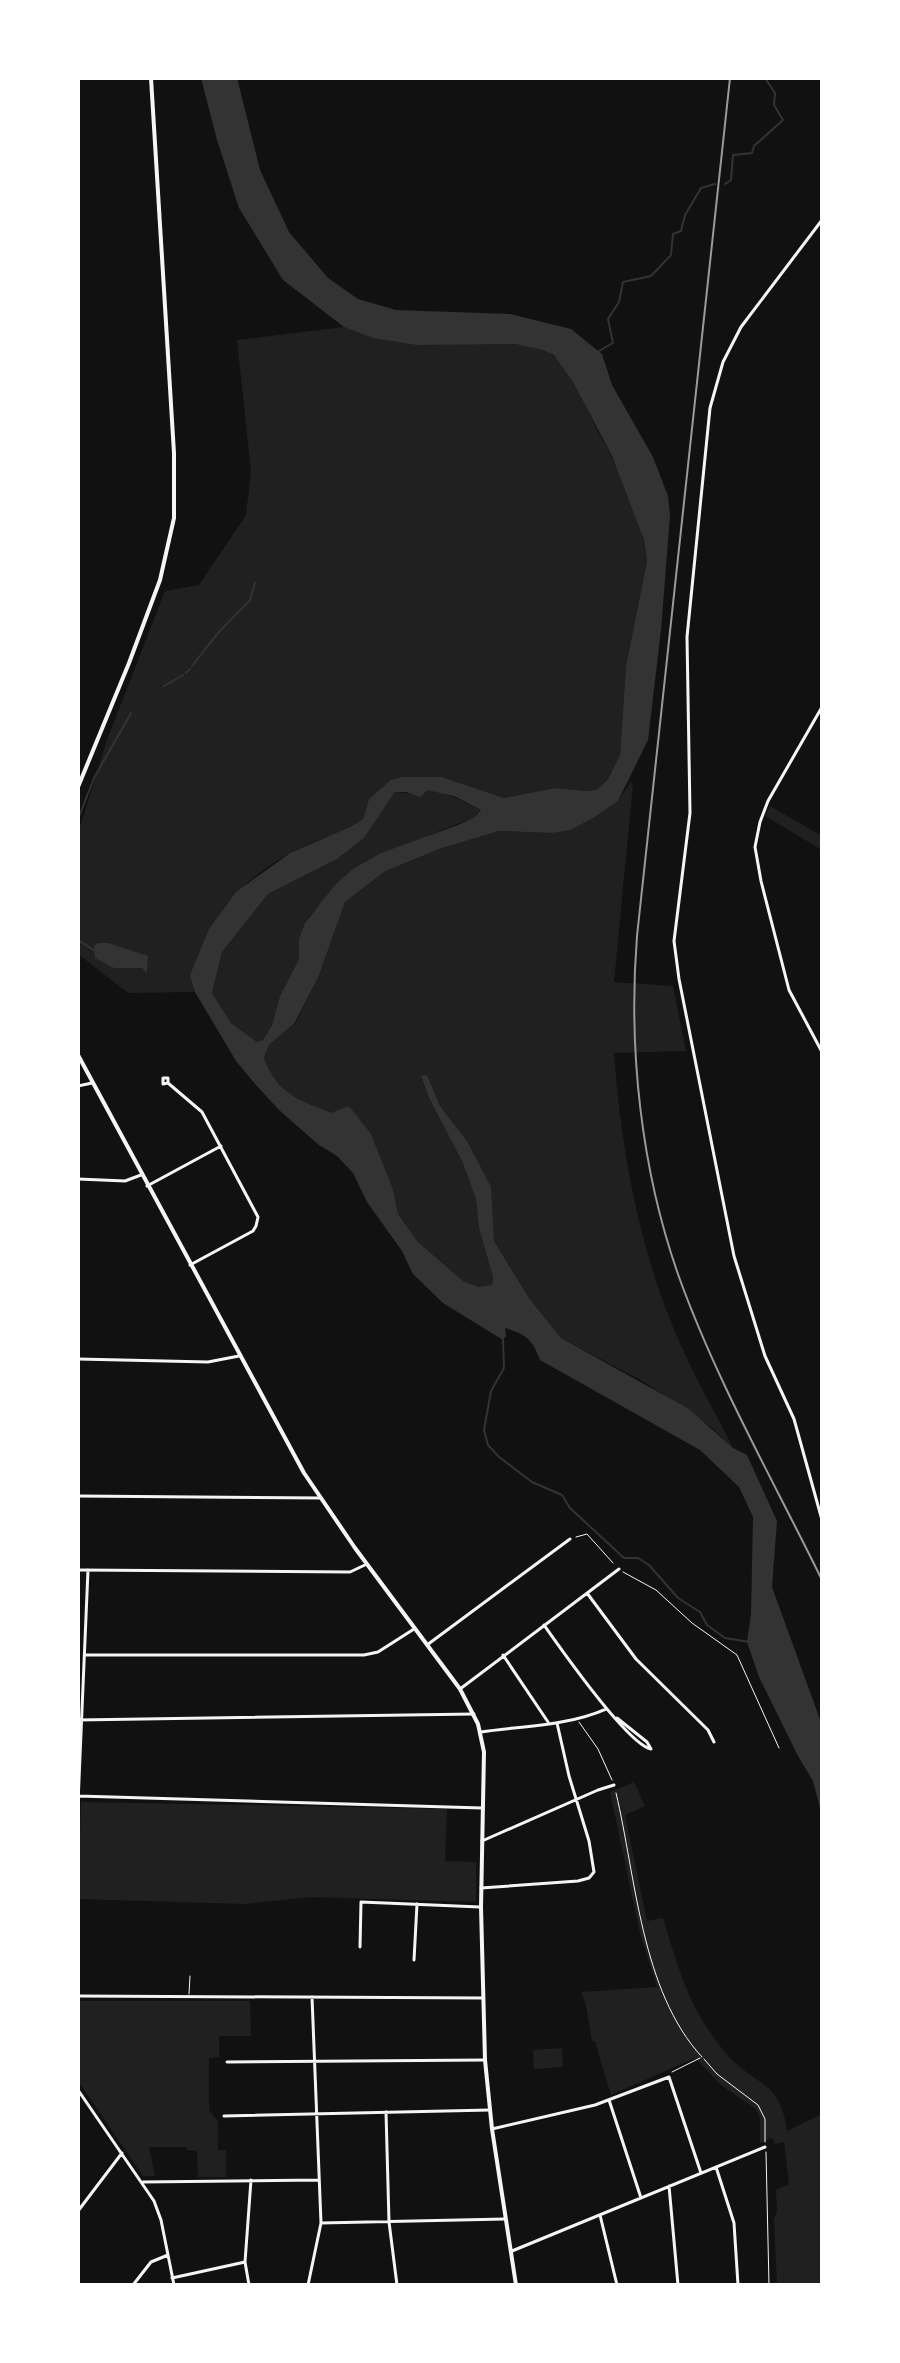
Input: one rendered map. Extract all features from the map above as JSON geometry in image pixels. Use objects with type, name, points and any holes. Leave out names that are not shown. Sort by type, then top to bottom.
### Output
[{"type":"main road","points":[[78,787],[160,580],[174,518],[174,453],[151,78]]},
{"type":"main road","points":[[78,1055],[239,1356],[321,1498],[475,1714],[484,1758],[481,1907],[485,2060],[492,2129],[516,2285]]},
{"type":"street","points":[[822,220],[741,327],[723,362],[710,408],[687,637],[690,813],[674,941],[734,1256],[765,1356],[794,1419],[822,1520]]},
{"type":"street","points":[[822,707],[768,801],[755,847],[789,990],[822,1052]]},
{"type":"street","points":[[78,1086],[92,1083]]},
{"type":"street","points":[[168,1083],[199,1109],[255,1209],[258,1223],[253,1231],[190,1265]]},
{"type":"street","points":[[147,1186],[221,1146]]},
{"type":"street","points":[[78,1179],[125,1181],[141,1175]]},
{"type":"street","points":[[78,1359],[208,1362],[239,1356]]},
{"type":"street","points":[[78,1496],[321,1498]]},
{"type":"street","points":[[816,1502],[822,1500]]},
{"type":"street","points":[[427,1645],[570,1539]]},
{"type":"street","points":[[78,1570],[350,1572],[367,1564]]},
{"type":"street","points":[[460,1689],[619,1569]]},
{"type":"street","points":[[78,1803],[88,1570]]},
{"type":"street","points":[[587,1593],[636,1659],[708,1730],[714,1742]]},
{"type":"street","points":[[544,1625],[606,1708],[647,1742],[651,1749],[641,1744],[617,1718]]},
{"type":"street","points":[[85,1655],[364,1655],[378,1652],[415,1628]]},
{"type":"street","points":[[503,1655],[549,1722]]},
{"type":"street","points":[[481,1732],[557,1723],[606,1708]]},
{"type":"street","points":[[80,1720],[475,1714]]},
{"type":"street","points":[[481,1888],[578,1881],[594,1872],[589,1841],[557,1723]]},
{"type":"street","points":[[482,1841],[614,1785]]},
{"type":"street","points":[[78,1796],[483,1808]]},
{"type":"street","points":[[360,1947],[361,1902],[481,1907]]},
{"type":"street","points":[[414,1960],[417,1904]]},
{"type":"street","points":[[78,1996],[483,1998]]},
{"type":"street","points":[[308,2285],[321,2223],[312,1997]]},
{"type":"street","points":[[227,2062],[485,2060]]},
{"type":"street","points":[[492,2129],[609,2100],[669,2077],[701,2173]]},
{"type":"street","points":[[78,2090],[143,2182],[161,2220],[174,2285]]},
{"type":"street","points":[[609,2100],[641,2198]]},
{"type":"street","points":[[224,2116],[490,2110]]},
{"type":"street","points":[[386,2112],[389,2222],[397,2285]]},
{"type":"street","points":[[512,2251],[765,2147]]},
{"type":"street","points":[[78,2211],[122,2153]]},
{"type":"street","points":[[716,2167],[734,2223],[738,2285]]},
{"type":"street","points":[[249,2285],[245,2262],[251,2180]]},
{"type":"street","points":[[143,2182],[319,2180]]},
{"type":"street","points":[[669,2186],[678,2285]]},
{"type":"street","points":[[600,2215],[617,2285]]},
{"type":"street","points":[[321,2223],[507,2219]]},
{"type":"street","points":[[133,2285],[151,2262],[168,2255]]},
{"type":"street","points":[[172,2278],[245,2262]]},
{"type":"lane","points":[[188,1996],[190,1976]]},
{"type":"path","points":[[570,1539],[587,1534],[619,1569],[656,1590],[692,1623],[737,1655],[779,1748]]},
{"type":"path","points":[[576,1719],[598,1749],[614,1785],[646,1939],[657,1975],[688,2042],[717,2074],[758,2105],[765,2119],[769,2285]]},
{"type":"path","points":[[669,2077],[671,2072],[702,2057]]},
{"type":"shaded area","points":[[201,78],[237,78],[260,170],[289,232],[328,278],[358,299],[396,310],[510,314],[571,329],[602,354],[612,385],[653,457],[668,496],[670,516],[661,630],[648,740],[618,801],[570,830],[552,833],[499,831],[442,848],[385,871],[345,902],[318,978],[294,1024],[269,1045],[264,1058],[275,1080],[290,1094],[331,1113],[349,1106],[371,1134],[393,1189],[398,1214],[418,1242],[463,1281],[478,1287],[492,1285],[493,1277],[479,1228],[476,1199],[462,1161],[429,1098],[421,1076],[427,1075],[440,1106],[467,1141],[491,1187],[494,1241],[529,1298],[561,1338],[689,1409],[733,1448],[747,1455],[777,1521],[772,1587],[822,1725],[822,1816],[813,1781],[759,1677],[747,1642],[751,1614],[753,1517],[739,1487],[700,1450],[540,1360],[535,1347],[523,1335],[505,1328],[503,1340],[443,1303],[413,1274],[402,1251],[367,1202],[353,1173],[337,1156],[319,1145],[279,1110],[236,1061],[195,992],[190,975],[209,929],[236,892],[290,853],[363,819],[369,799],[391,780],[442,777],[504,798],[555,788],[587,791],[601,786],[620,755],[626,666],[647,561],[644,540],[612,456],[573,382],[554,355],[516,344],[417,345],[373,338],[344,327],[283,280],[239,208]],"holes":[[[427,790],[454,796],[481,810],[475,817],[458,825],[381,853],[353,869],[334,886],[305,923],[299,939],[299,959],[263,1040],[257,1042],[231,1023],[212,993],[222,952],[268,894],[337,859],[364,838],[395,792],[421,797]]]},
{"type":"shaded area","points":[[344,327],[379,338],[415,344],[526,344],[542,348],[554,356],[568,372],[630,496],[645,546],[647,561],[626,667],[620,755],[608,779],[596,790],[587,791],[555,788],[504,798],[442,777],[402,777],[369,799],[363,819],[290,853],[263,870],[228,903],[210,930],[196,963],[193,973],[195,992],[128,993],[78,954],[78,833],[108,737],[165,591],[199,585],[246,515],[251,471],[237,340]]},
{"type":"shaded area","points":[[631,782],[614,982],[673,986],[686,1051],[614,1053],[621,1126],[642,1235],[664,1305],[691,1367],[733,1448],[710,1426],[646,1383],[561,1338],[529,1298],[494,1241],[490,1187],[467,1141],[440,1106],[427,1075],[421,1077],[429,1098],[462,1161],[476,1199],[479,1228],[493,1277],[492,1285],[478,1287],[463,1281],[418,1242],[398,1214],[393,1189],[371,1134],[281,1090],[264,1058],[269,1045],[295,1024],[318,978],[345,902],[385,870],[499,831],[552,833],[595,817],[618,801]]},
{"type":"shaded area","points":[[427,790],[449,795],[481,810],[475,817],[429,835],[334,886],[309,916],[299,939],[299,959],[263,1040],[257,1042],[231,1023],[212,993],[222,952],[268,894],[337,859],[364,838],[395,792],[415,794]]},
{"type":"shaded area","points":[[770,806],[822,836],[822,850],[765,816]]},
{"type":"shaded area","points":[[108,943],[148,956],[147,973],[142,968],[114,968],[95,958],[94,946]]},
{"type":"shaded area","points":[[634,1782],[645,1806],[625,1815],[647,1921],[663,1918],[694,2005],[733,2061],[775,2096],[787,2131],[822,2114],[822,2285],[777,2285],[776,2190],[789,2184],[784,2142],[775,2144],[772,2138],[760,2143],[757,2110],[721,2085],[695,2058],[611,2095],[595,2042],[592,2041],[581,1992],[657,1987],[640,1933],[610,1792]]},
{"type":"shaded area","points":[[81,1802],[447,1809],[445,1861],[476,1862],[476,1902],[310,1897],[245,1904],[78,1899]]},
{"type":"shaded area","points":[[78,2001],[250,2001],[251,2036],[219,2036],[219,2057],[209,2058],[209,2110],[218,2121],[218,2150],[226,2150],[226,2177],[198,2177],[197,2151],[187,2150],[187,2147],[149,2147],[155,2176],[143,2176],[78,2081]]},
{"type":"shaded area","points":[[562,2048],[563,2067],[534,2069],[533,2050]]},
{"type":"waterway","points":[[725,184],[731,180],[733,155],[752,153],[754,146],[783,120],[774,105],[775,93],[765,78]]},
{"type":"waterway","points":[[599,351],[613,343],[608,319],[619,302],[623,282],[651,276],[671,255],[673,234],[681,231],[685,215],[701,188],[715,184]]},
{"type":"waterway","points":[[192,666],[250,600],[255,583]]},
{"type":"waterway","points":[[186,673],[190,669]]},
{"type":"waterway","points":[[164,686],[183,675]]},
{"type":"waterway","points":[[78,819],[94,778],[131,713]]},
{"type":"waterway","points":[[78,940],[95,951]]},
{"type":"waterway","points":[[503,1340],[504,1368],[491,1391],[484,1430],[488,1445],[532,1482],[562,1495],[570,1508],[624,1558],[638,1558],[649,1565],[678,1598],[700,1612],[707,1625],[725,1638],[750,1642]]},
{"type":"railway","points":[[730,78],[637,936],[636,1065],[640,1109],[655,1194],[679,1277],[728,1393],[822,1580]]}]
